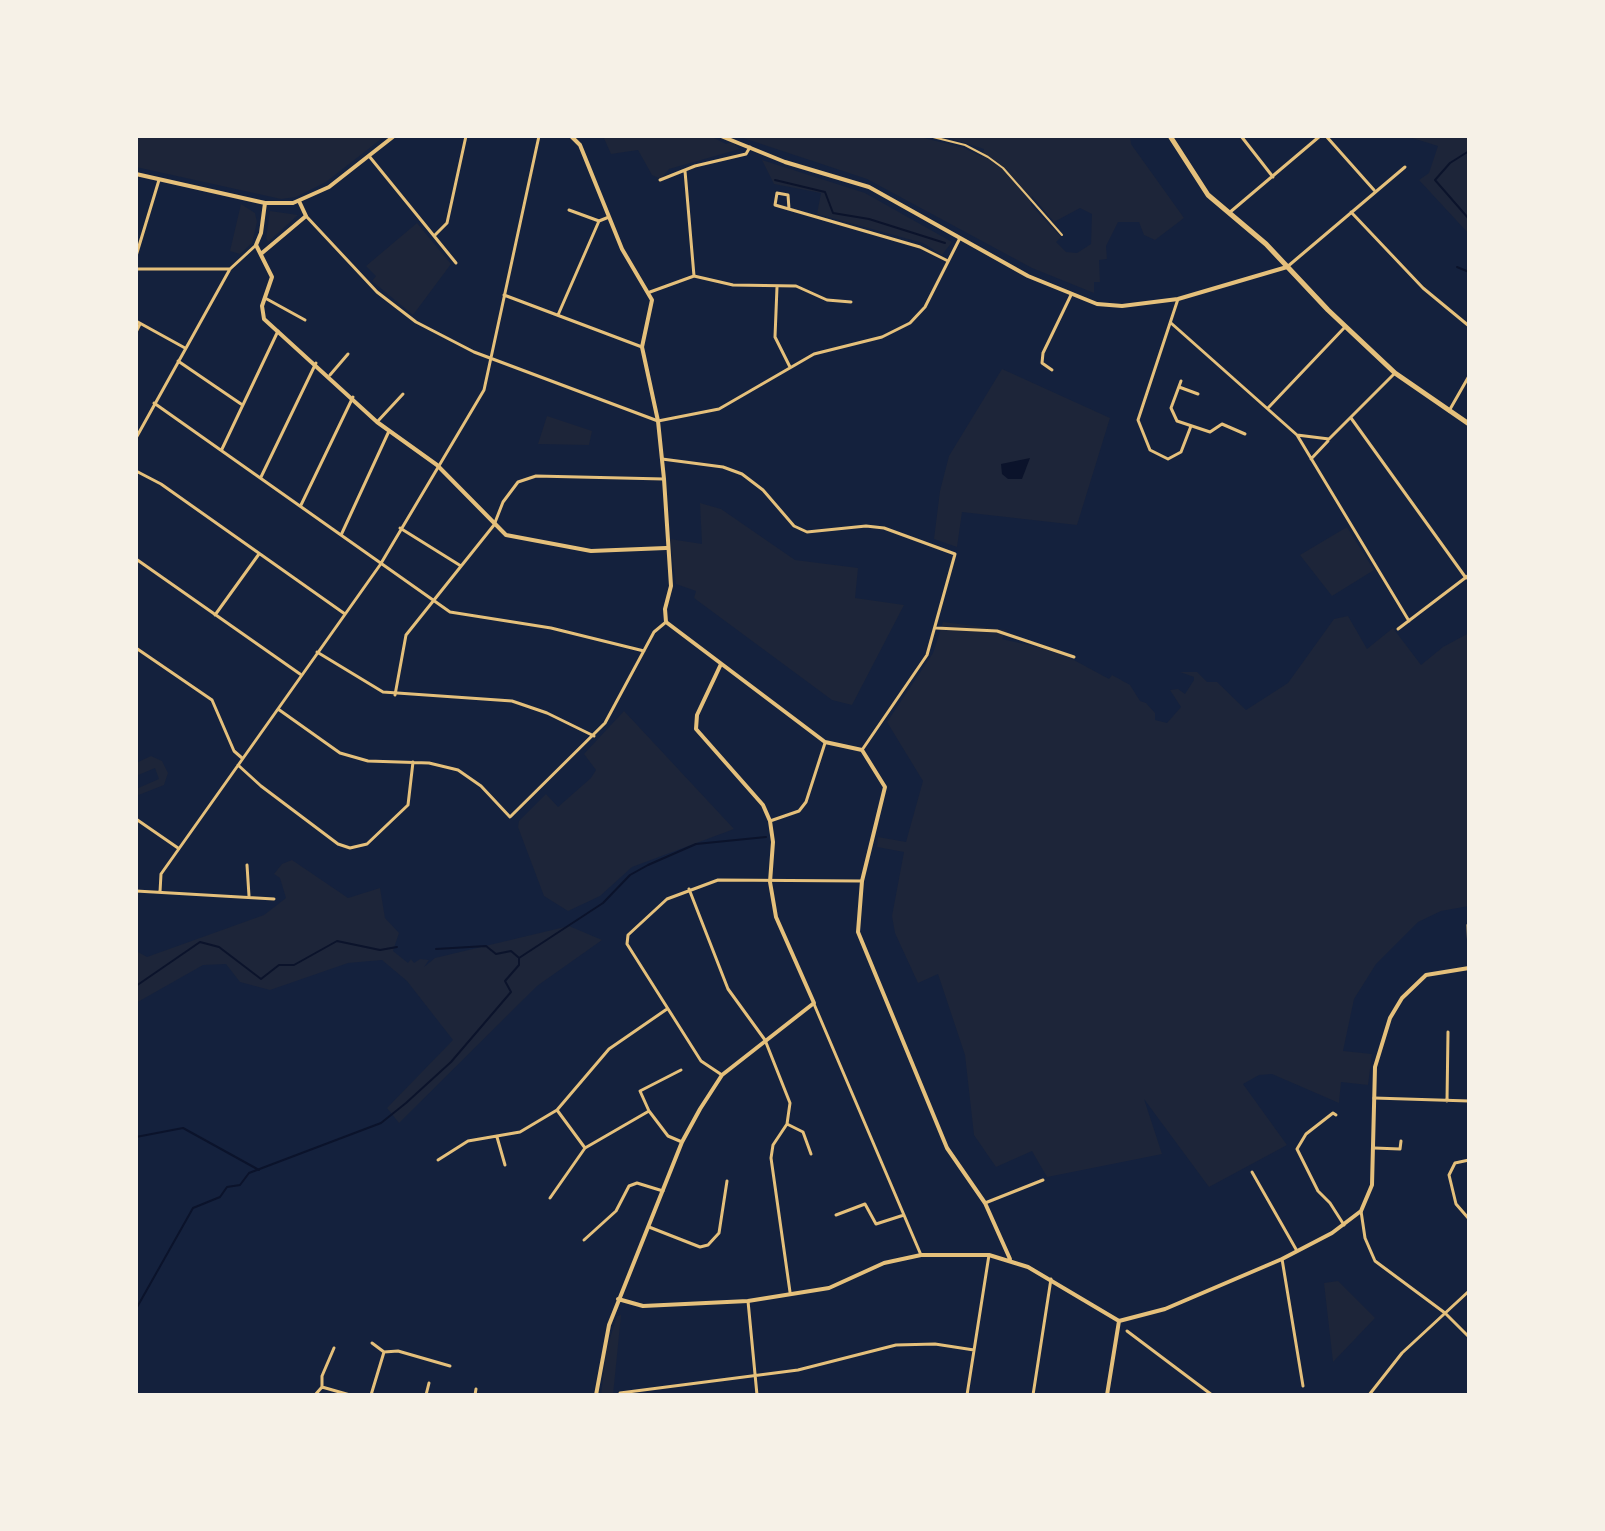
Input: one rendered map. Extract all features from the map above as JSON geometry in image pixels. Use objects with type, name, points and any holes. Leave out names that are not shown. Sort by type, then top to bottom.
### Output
[{"type":"main road","points":[[1170,136],[1198,183],[1345,327],[1395,373],[1469,424]]},
{"type":"street","points":[[136,174],[265,203],[299,201],[329,187],[394,136]]},
{"type":"street","points":[[434,236],[447,223],[466,136]]},
{"type":"street","points":[[160,892],[161,874],[381,562],[484,390],[539,136]]},
{"type":"street","points":[[571,136],[580,145],[622,249],[650,292],[642,347],[658,421],[664,479],[666,548],[671,586],[665,609],[666,622],[825,742],[862,750],[885,787],[862,881],[858,932],[947,1148],[985,1203],[1010,1259]]},
{"type":"street","points":[[721,136],[869,187],[1071,295],[1108,306],[1178,299],[1287,267],[1405,167]]},
{"type":"street","points":[[1241,136],[1273,177]]},
{"type":"street","points":[[1229,213],[1320,136]]},
{"type":"street","points":[[1326,136],[1375,191]]},
{"type":"street","points":[[660,180],[746,154],[750,147]]},
{"type":"street","points":[[369,156],[456,263]]},
{"type":"street","points":[[685,171],[694,276]]},
{"type":"street","points":[[136,256],[159,180]]},
{"type":"street","points":[[789,209],[788,195],[777,193],[775,205],[920,247],[948,261]]},
{"type":"street","points":[[299,201],[306,216],[393,306],[428,329],[491,357],[658,421],[719,409],[825,350],[882,337],[917,318],[960,238]]},
{"type":"street","points":[[136,438],[230,269],[256,245],[265,203]]},
{"type":"street","points":[[569,210],[599,221],[609,217]]},
{"type":"street","points":[[1351,212],[1423,288],[1469,326]]},
{"type":"street","points":[[262,253],[306,216]]},
{"type":"street","points":[[558,315],[599,221]]},
{"type":"street","points":[[256,245],[272,277],[265,298],[264,319],[330,375],[377,422],[437,465],[494,525],[514,539],[591,551],[666,548]]},
{"type":"street","points":[[136,269],[230,269]]},
{"type":"street","points":[[650,292],[694,276],[733,285],[796,286],[827,300],[851,302]]},
{"type":"street","points":[[777,287],[775,337],[790,367]]},
{"type":"street","points":[[504,295],[642,347]]},
{"type":"street","points":[[1052,370],[1042,363],[1043,353],[1071,295]]},
{"type":"street","points":[[265,298],[305,320]]},
{"type":"street","points":[[1178,299],[1143,398],[1140,427],[1155,454],[1168,459],[1176,456],[1191,426]]},
{"type":"street","points":[[136,332],[138,322],[185,348]]},
{"type":"street","points":[[1171,323],[1297,435],[1409,621]]},
{"type":"street","points":[[1268,408],[1345,327]]},
{"type":"street","points":[[222,449],[278,331]]},
{"type":"street","points":[[330,375],[348,354]]},
{"type":"street","points":[[178,361],[242,405]]},
{"type":"street","points":[[261,477],[316,363]]},
{"type":"street","points":[[1311,459],[1395,373]]},
{"type":"street","points":[[1449,412],[1469,376]]},
{"type":"street","points":[[1181,381],[1171,413],[1177,421],[1210,432],[1222,424],[1245,434]]},
{"type":"street","points":[[1179,387],[1198,394]]},
{"type":"street","points":[[377,422],[403,394]]},
{"type":"street","points":[[301,505],[353,397]]},
{"type":"street","points":[[154,403],[450,612],[551,628],[644,651]]},
{"type":"street","points":[[1351,418],[1467,576],[1398,629]]},
{"type":"street","points":[[342,533],[389,431]]},
{"type":"street","points":[[1297,435],[1329,439]]},
{"type":"street","points":[[662,459],[723,467],[742,474],[763,490],[794,526],[807,532],[875,527],[952,552],[957,559],[927,655],[862,750]]},
{"type":"street","points":[[136,471],[161,484],[345,614]]},
{"type":"street","points":[[395,695],[401,647],[494,525],[512,487],[529,476],[664,479]]},
{"type":"street","points":[[400,528],[461,566]]},
{"type":"street","points":[[215,615],[260,553]]},
{"type":"street","points":[[136,559],[301,675]]},
{"type":"street","points":[[278,709],[340,753],[368,761],[445,766],[469,777],[510,817],[594,736],[613,713],[654,632],[666,622]]},
{"type":"street","points":[[936,628],[997,631],[1074,657]]},
{"type":"street","points":[[136,648],[212,700],[234,751],[242,758]]},
{"type":"street","points":[[317,652],[370,687],[395,695],[452,695],[512,701],[547,713],[594,736]]},
{"type":"street","points":[[721,664],[697,715],[696,729],[763,805],[770,821],[773,842],[770,882],[776,917],[921,1255]]},
{"type":"street","points":[[770,821],[799,811],[806,802],[825,742]]},
{"type":"street","points":[[238,765],[326,835],[350,848],[367,844],[408,805],[413,762]]},
{"type":"street","points":[[136,819],[178,848]]},
{"type":"street","points":[[247,865],[249,896]]},
{"type":"street","points":[[722,1075],[701,1061],[627,944],[628,935],[655,907],[689,889],[718,880],[862,881]]},
{"type":"street","points":[[689,889],[728,989],[765,1040],[790,1103],[787,1124],[773,1145],[771,1158],[790,1292]]},
{"type":"street","points":[[136,891],[274,899]]},
{"type":"street","points":[[1468,925],[1469,954]]},
{"type":"street","points":[[618,1299],[643,1306],[748,1301],[829,1288],[884,1263],[921,1255],[989,1255],[1010,1259],[1051,1279],[1119,1321],[1165,1309],[1282,1259],[1344,1225],[1361,1211],[1370,1195],[1374,1098],[1381,1041],[1402,998],[1426,975],[1469,968]]},
{"type":"street","points":[[596,1395],[601,1353],[618,1299],[682,1142],[722,1075],[814,1003]]},
{"type":"street","points":[[438,1160],[468,1141],[520,1132],[557,1110],[609,1049],[667,1009]]},
{"type":"street","points":[[1447,1101],[1448,1032]]},
{"type":"street","points":[[681,1070],[640,1091],[649,1111],[668,1136],[682,1142]]},
{"type":"street","points":[[1374,1098],[1469,1101]]},
{"type":"street","points":[[557,1110],[585,1148]]},
{"type":"street","points":[[550,1198],[585,1148],[649,1111]]},
{"type":"street","points":[[1336,1115],[1333,1113],[1302,1138],[1298,1155],[1318,1191],[1344,1225]]},
{"type":"street","points":[[787,1124],[803,1132],[811,1154]]},
{"type":"street","points":[[497,1137],[505,1165]]},
{"type":"street","points":[[1400,1156],[1401,1141]]},
{"type":"street","points":[[1374,1148],[1400,1149]]},
{"type":"street","points":[[1469,1160],[1455,1163],[1449,1175],[1456,1204],[1469,1219]]},
{"type":"street","points":[[1252,1172],[1297,1251]]},
{"type":"street","points":[[985,1203],[1043,1180]]},
{"type":"street","points":[[649,1227],[700,1247],[708,1245],[719,1233],[727,1181]]},
{"type":"street","points":[[584,1240],[616,1211],[629,1186],[637,1183],[663,1191]]},
{"type":"street","points":[[836,1215],[865,1204],[876,1224],[904,1215]]},
{"type":"street","points":[[1361,1211],[1365,1238],[1375,1261],[1445,1313],[1469,1337]]},
{"type":"street","points":[[967,1395],[989,1255]]},
{"type":"street","points":[[1282,1259],[1303,1386]]},
{"type":"street","points":[[1033,1395],[1051,1279]]},
{"type":"street","points":[[1369,1395],[1402,1353],[1469,1291]]},
{"type":"street","points":[[748,1301],[757,1395]]},
{"type":"street","points":[[1107,1395],[1119,1321]]},
{"type":"street","points":[[1127,1331],[1212,1395]]},
{"type":"street","points":[[372,1343],[384,1352],[398,1351],[450,1366]]},
{"type":"street","points":[[620,1393],[798,1370],[896,1345],[935,1344],[974,1350]]},
{"type":"street","points":[[315,1395],[322,1387],[322,1376],[334,1348]]},
{"type":"street","points":[[371,1395],[384,1352]]},
{"type":"street","points":[[426,1395],[429,1383]]},
{"type":"street","points":[[322,1387],[350,1395]]},
{"type":"street","points":[[475,1395],[476,1389]]},
{"type":"lane","points":[[929,136],[965,145],[1003,168],[1062,235]]},
{"type":"shaded area","points":[[136,136],[385,136],[326,182],[296,197],[281,199],[136,167]]},
{"type":"shaded area","points":[[603,136],[710,136],[726,144],[732,142],[740,149],[669,169],[661,179],[652,175],[638,150],[611,154]]},
{"type":"shaded area","points":[[737,136],[916,136],[964,148],[982,157],[984,149],[943,136],[1130,136],[1131,144],[1184,218],[1155,240],[1144,235],[1139,222],[1118,222],[1106,246],[1107,259],[1099,260],[1100,282],[1094,282],[1094,293],[1032,268],[867,179]],"holes":[[[1032,196],[1054,222],[1080,208],[1092,214],[1091,244],[1077,253],[1066,252],[1056,242],[1061,237],[1031,205]]]},
{"type":"shaded area","points":[[1406,136],[1469,136],[1469,234],[1419,180],[1429,173],[1438,146]]},
{"type":"shaded area","points":[[762,160],[865,193],[952,242],[942,255],[923,243],[817,214],[821,193],[774,184]]},
{"type":"shaded area","points":[[241,204],[255,213],[257,222],[252,243],[240,254],[230,251]]},
{"type":"shaded area","points":[[270,211],[298,215],[268,242],[266,238]]},
{"type":"shaded area","points":[[417,223],[451,264],[413,315],[372,281],[376,276],[366,266]]},
{"type":"shaded area","points":[[1002,369],[1110,418],[1077,525],[962,512],[957,547],[934,539],[940,491],[949,456]]},
{"type":"shaded area","points":[[547,416],[592,431],[589,445],[538,444]]},
{"type":"shaded area","points":[[1030,458],[1022,479],[1008,479],[1002,474],[1001,464]]},
{"type":"shaded area","points":[[700,503],[721,509],[795,560],[858,568],[855,598],[904,605],[852,705],[832,700],[694,598],[696,591],[676,584],[670,539],[702,544]]},
{"type":"shaded area","points":[[1347,527],[1374,570],[1332,596],[1300,555]]},
{"type":"shaded area","points":[[1348,616],[1367,649],[1393,628],[1421,665],[1443,647],[1469,633],[1469,906],[1441,911],[1418,922],[1376,964],[1354,999],[1343,1051],[1372,1054],[1368,1085],[1341,1082],[1339,1103],[1272,1074],[1259,1075],[1243,1084],[1287,1145],[1209,1187],[1144,1099],[1162,1154],[1047,1177],[1032,1151],[996,1167],[974,1135],[965,1055],[938,974],[918,983],[895,933],[892,916],[904,852],[877,847],[878,837],[906,842],[923,781],[887,722],[933,653],[943,622],[1007,630],[1002,639],[1059,652],[1109,679],[1112,675],[1130,685],[1140,701],[1155,713],[1155,720],[1167,723],[1181,707],[1170,690],[1178,689],[1185,694],[1194,680],[1194,677],[1180,672],[1197,672],[1207,682],[1217,682],[1246,710],[1288,683],[1334,619]]},
{"type":"shaded area","points":[[624,711],[734,829],[632,867],[600,896],[568,911],[544,896],[518,827],[519,821],[546,794],[558,807],[591,778],[596,770],[584,754]]},
{"type":"shaded area","points":[[151,756],[162,761],[168,773],[164,785],[136,796],[136,789],[159,779],[155,768],[136,776],[136,763]]},
{"type":"shaded area","points":[[292,860],[348,898],[380,888],[385,918],[399,933],[393,951],[408,963],[411,959],[414,963],[420,959],[429,960],[424,967],[435,958],[569,926],[602,940],[537,986],[399,1123],[387,1108],[453,1040],[407,981],[382,960],[348,963],[270,990],[240,982],[226,964],[203,965],[136,1003],[136,951],[147,957],[264,915],[286,898],[280,878],[274,874],[282,864]]},
{"type":"shaded area","points":[[1338,1281],[1375,1318],[1333,1362],[1324,1283]]},
{"type":"shaded area","points":[[621,1315],[613,1395],[601,1395],[606,1351],[617,1316]]},
{"type":"waterway","points":[[1469,151],[1450,163],[1435,180],[1469,219]]},
{"type":"waterway","points":[[775,180],[825,192],[833,213],[869,219],[945,243]]},
{"type":"waterway","points":[[1457,267],[1469,272]]},
{"type":"waterway","points":[[136,1309],[193,1208],[220,1197],[227,1187],[240,1185],[249,1173],[381,1123],[451,1062],[511,992],[505,981],[519,965],[519,958],[603,903],[630,875],[648,865],[696,844],[766,837]]},
{"type":"waterway","points":[[136,986],[200,942],[219,947],[261,979],[279,965],[294,965],[337,941],[380,950],[397,947]]},
{"type":"waterway","points":[[436,949],[486,946],[496,954],[511,951],[518,957]]},
{"type":"waterway","points":[[136,1137],[183,1128],[259,1170]]}]
